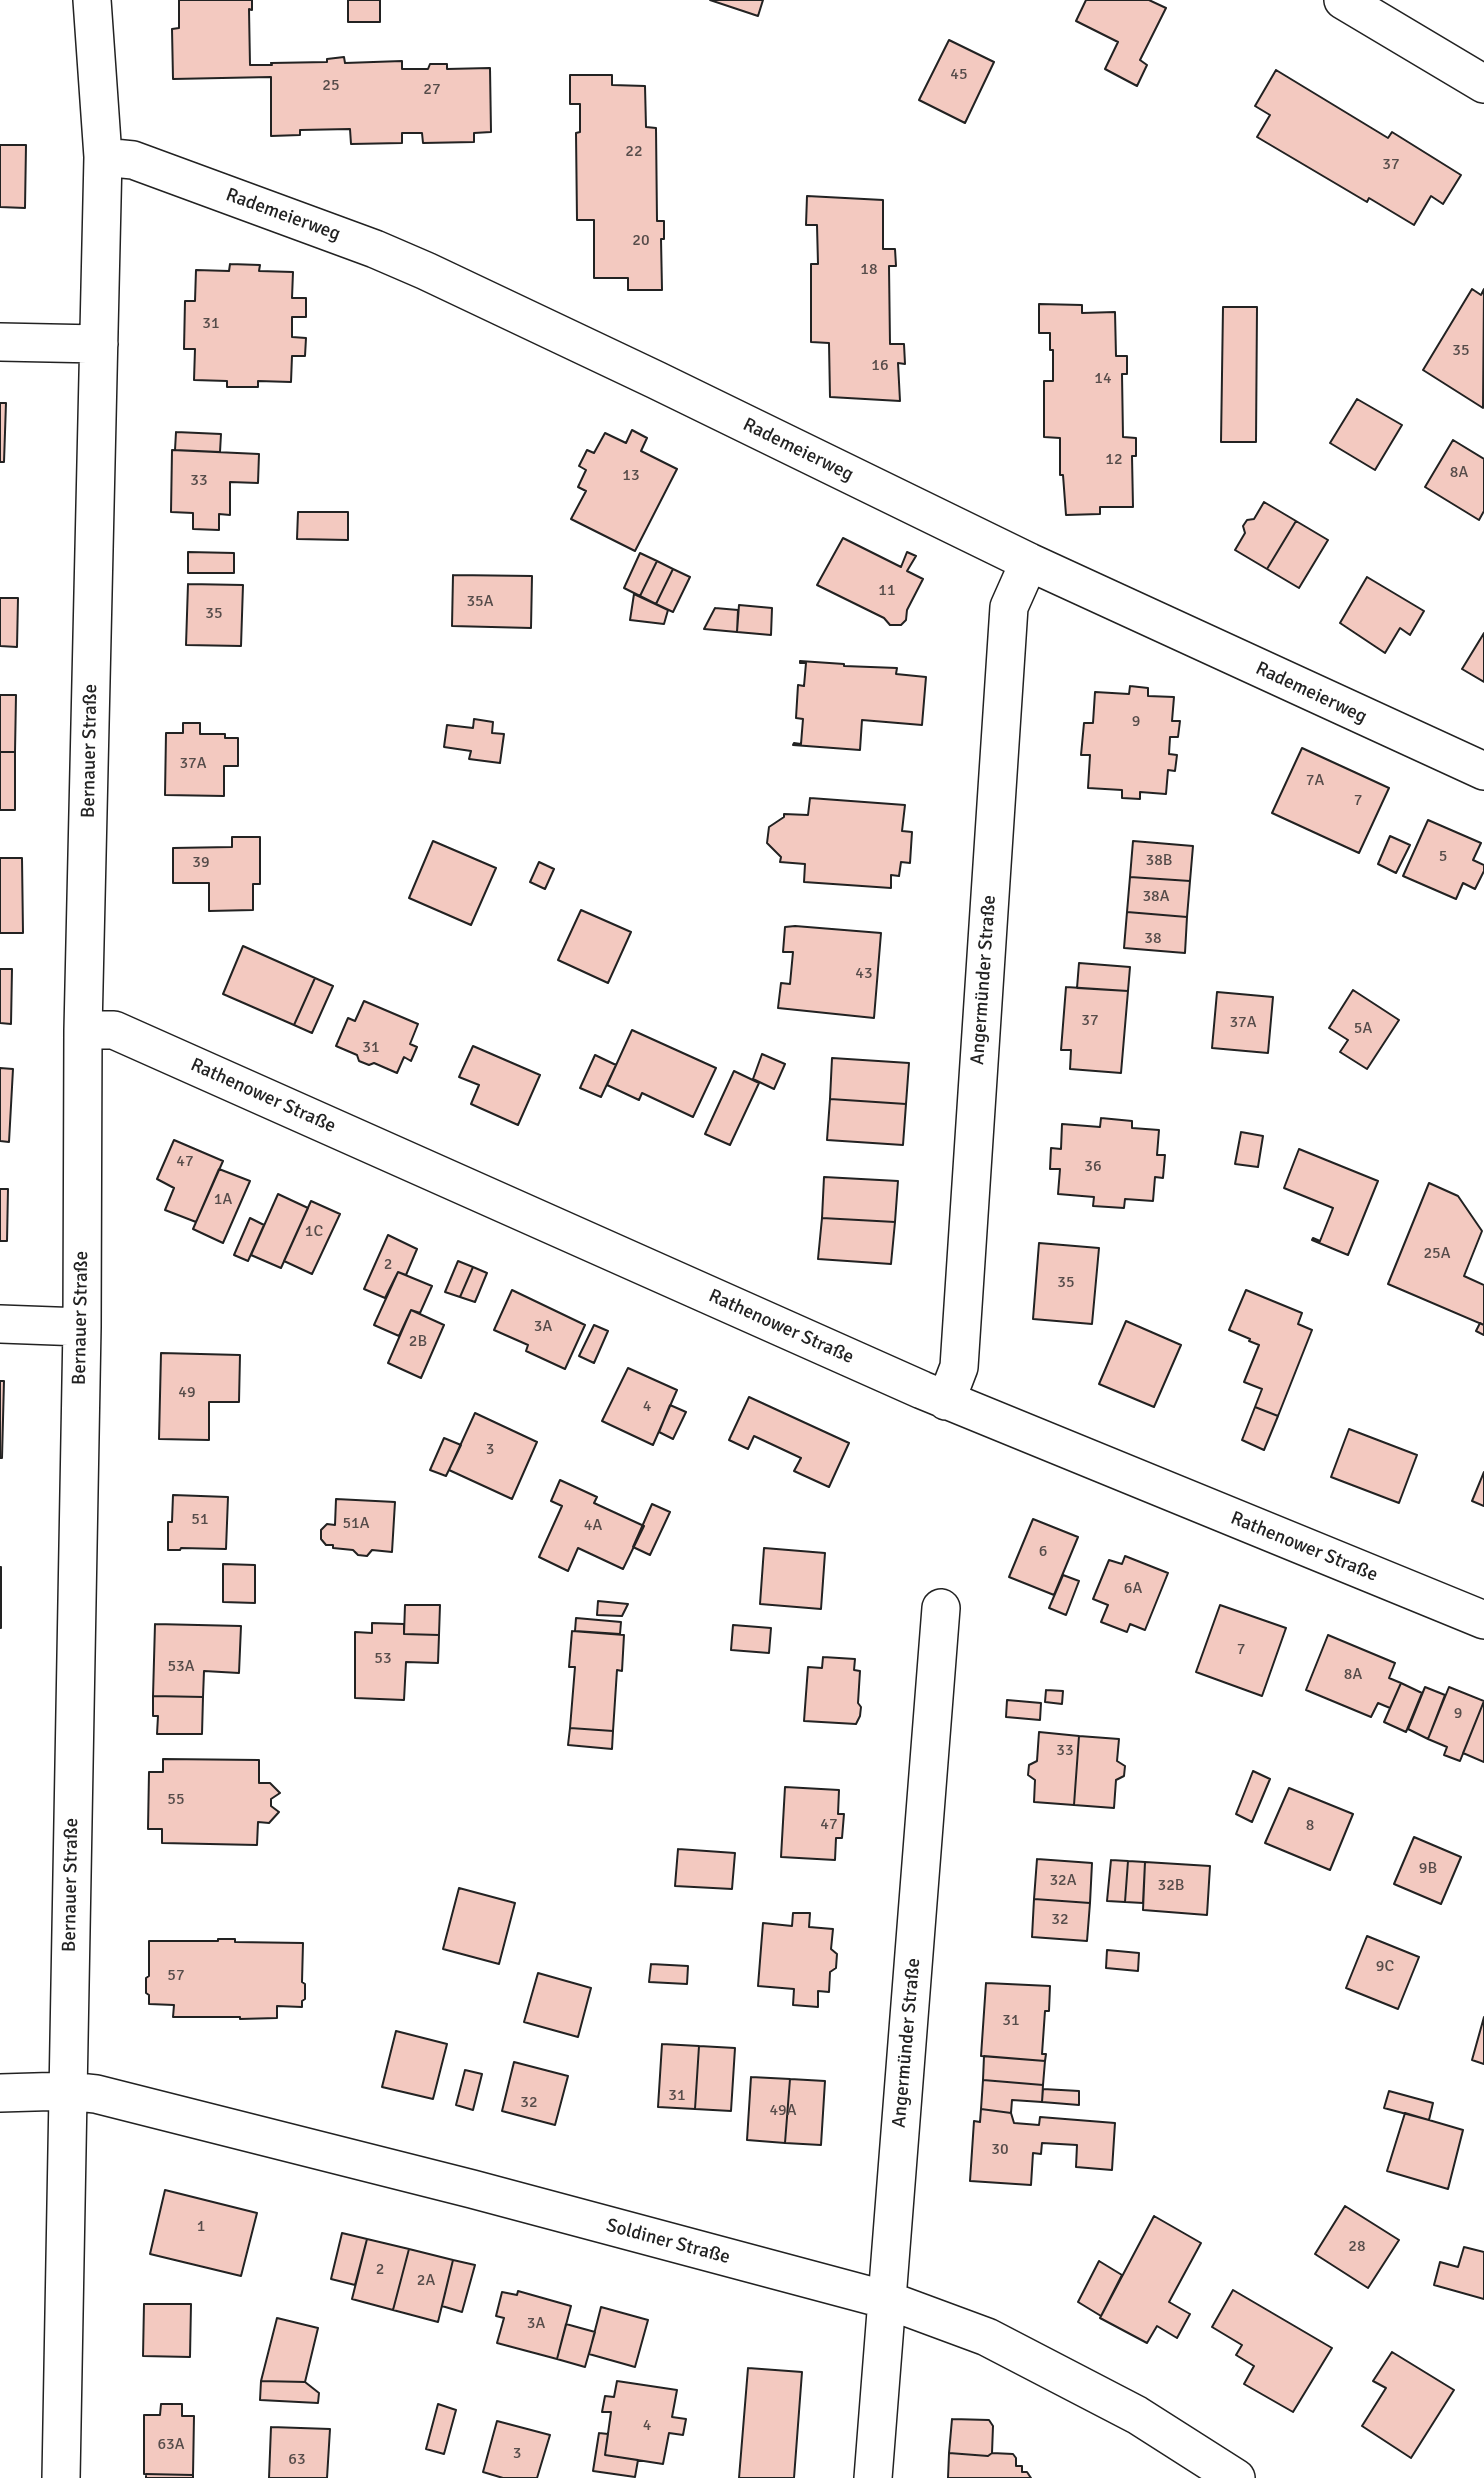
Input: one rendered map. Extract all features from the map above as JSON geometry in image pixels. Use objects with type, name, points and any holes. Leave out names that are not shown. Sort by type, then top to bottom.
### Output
[{"type":"street","name":"Bernauer Straße","points":[[61,2478],[82,1327],[83,1030],[103,158],[92,0]]},
{"type":"street","points":[[1343,0],[1484,84]]},
{"type":"street","name":"Rademeierweg","points":[[103,158],[133,160],[425,271],[1029,562],[1484,771]]},
{"type":"street","points":[[0,342],[99,344]]},
{"type":"street","name":"Angermünder Straße","points":[[946,1401],[959,1367],[1009,607],[1029,562]]},
{"type":"street","name":"Rathenower Straße","points":[[83,1030],[114,1030],[946,1401],[1484,1620]]},
{"type":"street","points":[[0,1324],[82,1327]]},
{"type":"street","name":"Angermünder Straße","points":[[873,2478],[941,1608]]},
{"type":"street","name":"Soldiner Straße","points":[[0,2093],[68,2091],[96,2094],[452,2184],[887,2300],[987,2337],[1137,2414],[1236,2478]]},
{"type":"building","points":[[179,0],[252,0],[252,10],[249,9],[250,65],[327,62],[327,59],[344,57],[345,63],[402,61],[402,69],[428,69],[430,64],[447,64],[447,69],[490,68],[491,132],[474,133],[474,142],[423,143],[422,133],[402,133],[402,143],[351,144],[350,129],[300,130],[300,135],[271,136],[271,77],[173,79],[172,29],[179,28]]},
{"type":"building","points":[[348,0],[380,0],[380,22],[348,22]]},
{"type":"building","points":[[710,0],[763,0],[758,16]]},
{"type":"building","points":[[1086,0],[1149,0],[1166,8],[1140,60],[1147,65],[1137,86],[1105,69],[1118,42],[1076,21]]},
{"type":"building","points":[[949,40],[994,62],[965,123],[919,100]]},
{"type":"building","points":[[1276,70],[1388,138],[1392,132],[1461,175],[1443,204],[1431,196],[1414,225],[1369,198],[1367,202],[1257,137],[1270,115],[1255,106]]},
{"type":"building","points":[[570,75],[612,75],[612,85],[645,86],[646,127],[656,128],[657,221],[664,221],[664,239],[661,239],[662,290],[628,290],[628,278],[594,278],[594,220],[577,220],[576,133],[580,132],[580,104],[570,104]]},
{"type":"building","points":[[0,145],[26,145],[25,208],[0,207]]},
{"type":"building","points":[[807,196],[883,200],[883,249],[895,249],[896,266],[889,266],[890,344],[904,344],[905,364],[898,363],[900,401],[830,397],[829,343],[811,342],[811,264],[818,264],[817,225],[806,225]]},
{"type":"building","points":[[230,264],[260,265],[259,271],[293,272],[292,298],[306,298],[306,317],[292,317],[292,337],[306,338],[305,356],[292,356],[291,382],[258,381],[258,387],[227,387],[227,381],[194,380],[195,349],[184,349],[185,301],[195,301],[196,270],[229,271]]},
{"type":"building","points":[[1472,289],[1481,295],[1484,289],[1483,408],[1423,370]]},
{"type":"building","points":[[1039,304],[1082,305],[1082,313],[1115,312],[1116,356],[1127,356],[1127,374],[1122,374],[1123,437],[1136,438],[1136,456],[1132,456],[1133,507],[1100,507],[1100,514],[1066,515],[1063,475],[1060,475],[1060,438],[1044,437],[1044,381],[1053,381],[1053,350],[1050,350],[1050,333],[1039,333]]},
{"type":"building","points":[[1223,307],[1257,307],[1256,442],[1221,442]]},
{"type":"building","points":[[1357,399],[1402,425],[1375,470],[1330,443]]},
{"type":"building","points":[[0,403],[6,403],[4,462],[0,462]]},
{"type":"building","points":[[632,430],[647,438],[641,451],[677,469],[635,551],[571,519],[586,491],[578,487],[586,470],[579,466],[587,450],[594,453],[605,433],[626,443]]},
{"type":"building","points":[[176,432],[221,434],[220,452],[175,450]]},
{"type":"building","points":[[1453,440],[1484,459],[1484,511],[1479,520],[1425,487]]},
{"type":"building","points":[[172,450],[259,454],[258,483],[230,482],[230,515],[219,514],[219,530],[193,529],[193,513],[171,512]]},
{"type":"building","points":[[1264,502],[1296,521],[1267,569],[1235,550],[1245,533],[1243,526],[1247,520],[1254,519]]},
{"type":"building","points":[[298,512],[348,512],[348,540],[297,539]]},
{"type":"building","points":[[1296,521],[1328,540],[1299,588],[1267,569]]},
{"type":"building","points":[[843,538],[901,567],[907,552],[916,556],[907,571],[923,579],[907,610],[906,620],[901,625],[890,625],[884,618],[817,585]]},
{"type":"building","points":[[188,552],[234,553],[234,573],[188,573]]},
{"type":"building","points":[[640,553],[657,561],[640,596],[624,588]]},
{"type":"building","points":[[657,561],[673,569],[656,604],[640,596]]},
{"type":"building","points":[[673,569],[690,577],[673,612],[656,604]]},
{"type":"building","points":[[453,575],[532,576],[531,628],[452,626]]},
{"type":"building","points":[[1367,577],[1424,611],[1410,635],[1400,628],[1385,653],[1340,623]]},
{"type":"building","points":[[188,584],[243,585],[241,646],[186,645]]},
{"type":"building","points":[[634,594],[668,610],[664,624],[630,620]]},
{"type":"building","points":[[0,598],[18,598],[17,647],[0,646]]},
{"type":"building","points":[[739,605],[772,608],[771,635],[737,632]]},
{"type":"building","points":[[715,608],[738,610],[737,632],[704,629]]},
{"type":"building","points":[[1484,633],[1484,682],[1462,669]]},
{"type":"building","points":[[800,661],[897,668],[896,674],[926,677],[922,725],[862,720],[860,750],[793,745],[801,744],[803,719],[796,718],[798,685],[804,686],[806,663]]},
{"type":"building","points":[[1130,686],[1148,688],[1148,696],[1174,697],[1172,721],[1180,721],[1178,737],[1170,737],[1169,754],[1177,755],[1175,771],[1168,770],[1166,794],[1140,792],[1140,799],[1122,798],[1122,790],[1088,788],[1090,755],[1081,755],[1084,723],[1093,723],[1095,692],[1129,694]]},
{"type":"building","points":[[0,695],[16,695],[15,752],[0,752]]},
{"type":"building","points":[[474,719],[493,722],[492,733],[504,734],[500,763],[469,759],[471,751],[444,747],[447,725],[473,728]]},
{"type":"building","points":[[183,723],[200,723],[200,734],[225,734],[225,738],[238,738],[238,766],[224,766],[224,796],[165,795],[166,733],[183,733]]},
{"type":"building","points":[[1302,748],[1389,788],[1359,853],[1272,813]]},
{"type":"building","points":[[0,752],[15,752],[15,810],[0,810]]},
{"type":"building","points":[[810,798],[905,805],[902,831],[912,832],[910,863],[901,862],[899,876],[891,875],[891,888],[804,882],[805,864],[780,862],[781,857],[767,843],[769,827],[784,817],[784,814],[808,815]]},
{"type":"building","points":[[1428,820],[1481,843],[1473,860],[1484,865],[1484,871],[1475,889],[1463,883],[1456,899],[1403,876]]},
{"type":"building","points":[[1390,836],[1410,845],[1396,873],[1378,864]]},
{"type":"building","points":[[232,837],[260,837],[260,884],[253,884],[253,910],[209,911],[209,883],[173,883],[173,848],[232,847]]},
{"type":"building","points":[[433,841],[496,868],[471,925],[409,898]]},
{"type":"building","points":[[1133,841],[1193,846],[1190,881],[1130,877]]},
{"type":"building","points":[[0,858],[22,858],[23,933],[0,933]]},
{"type":"building","points":[[539,862],[554,869],[545,889],[530,882]]},
{"type":"building","points":[[1130,877],[1190,881],[1187,917],[1127,912]]},
{"type":"building","points":[[581,910],[631,932],[608,983],[558,960]]},
{"type":"building","points":[[1127,912],[1187,917],[1185,953],[1124,948]]},
{"type":"building","points":[[785,927],[881,933],[874,1018],[778,1008],[781,983],[790,984],[793,952],[783,952]]},
{"type":"building","points":[[243,946],[315,978],[294,1025],[223,994]]},
{"type":"building","points":[[1079,963],[1130,967],[1128,991],[1077,988]]},
{"type":"building","points":[[0,969],[12,969],[11,1024],[0,1023]]},
{"type":"building","points":[[315,978],[333,986],[312,1033],[294,1025]]},
{"type":"building","points":[[1066,987],[1128,991],[1121,1073],[1070,1069],[1071,1050],[1061,1050]]},
{"type":"building","points":[[1353,990],[1399,1020],[1367,1069],[1340,1052],[1348,1040],[1329,1028]]},
{"type":"building","points":[[1217,992],[1273,997],[1268,1053],[1212,1048]]},
{"type":"building","points":[[364,1001],[418,1024],[410,1044],[417,1047],[411,1061],[404,1057],[397,1073],[374,1063],[369,1065],[359,1061],[357,1055],[336,1046],[348,1018],[355,1021]]},
{"type":"building","points":[[632,1030],[716,1068],[693,1117],[642,1093],[639,1100],[607,1085]]},
{"type":"building","points":[[473,1046],[540,1075],[518,1125],[471,1104],[479,1085],[459,1077]]},
{"type":"building","points":[[762,1054],[785,1064],[774,1089],[753,1079]]},
{"type":"building","points":[[595,1055],[616,1065],[601,1097],[580,1088]]},
{"type":"building","points":[[832,1058],[909,1063],[906,1104],[830,1099]]},
{"type":"building","points":[[0,1068],[13,1069],[9,1142],[0,1141]]},
{"type":"building","points":[[734,1071],[759,1083],[730,1145],[705,1134]]},
{"type":"building","points":[[830,1099],[906,1104],[903,1145],[827,1140]]},
{"type":"building","points":[[1101,1118],[1132,1121],[1132,1128],[1159,1130],[1157,1155],[1165,1155],[1163,1178],[1155,1177],[1153,1201],[1125,1199],[1124,1208],[1093,1206],[1094,1197],[1058,1194],[1060,1169],[1050,1169],[1051,1148],[1061,1149],[1062,1124],[1100,1127]]},
{"type":"building","points":[[1241,1132],[1263,1136],[1258,1167],[1235,1164]]},
{"type":"building","points":[[174,1140],[223,1161],[196,1222],[165,1210],[174,1188],[157,1179]]},
{"type":"building","points":[[1299,1149],[1378,1181],[1348,1255],[1312,1240],[1313,1238],[1320,1241],[1333,1208],[1284,1188]]},
{"type":"building","points":[[219,1169],[250,1181],[223,1243],[193,1229]]},
{"type":"building","points":[[824,1177],[898,1181],[895,1222],[822,1218]]},
{"type":"building","points":[[1429,1183],[1458,1196],[1482,1231],[1464,1276],[1484,1285],[1484,1325],[1388,1284]]},
{"type":"building","points":[[0,1189],[8,1189],[7,1241],[0,1241]]},
{"type":"building","points":[[278,1194],[308,1208],[281,1268],[251,1255]]},
{"type":"building","points":[[311,1201],[340,1214],[312,1274],[284,1261]]},
{"type":"building","points":[[250,1218],[264,1225],[248,1261],[234,1255]]},
{"type":"building","points":[[822,1218],[895,1222],[891,1264],[818,1259]]},
{"type":"building","points":[[388,1235],[417,1249],[406,1275],[398,1272],[385,1298],[364,1289]]},
{"type":"building","points":[[1039,1243],[1099,1248],[1092,1324],[1033,1319]]},
{"type":"building","points":[[458,1261],[473,1267],[460,1297],[445,1292]]},
{"type":"building","points":[[473,1267],[487,1273],[475,1302],[460,1297]]},
{"type":"building","points":[[398,1272],[432,1286],[420,1313],[411,1310],[399,1336],[374,1325]]},
{"type":"building","points":[[512,1290],[585,1325],[565,1369],[526,1351],[528,1345],[494,1330]]},
{"type":"building","points":[[1246,1290],[1302,1313],[1298,1324],[1312,1330],[1278,1416],[1255,1407],[1262,1389],[1244,1382],[1259,1345],[1229,1330]]},
{"type":"building","points":[[411,1310],[444,1325],[421,1378],[388,1363]]},
{"type":"building","points":[[1126,1321],[1181,1345],[1154,1407],[1099,1384]]},
{"type":"building","points":[[1480,1323],[1484,1325],[1484,1335],[1476,1331]]},
{"type":"building","points":[[594,1325],[608,1331],[594,1363],[579,1356]]},
{"type":"building","points":[[161,1353],[240,1355],[239,1402],[209,1402],[209,1440],[159,1439]]},
{"type":"building","points":[[628,1368],[677,1390],[653,1445],[602,1421]]},
{"type":"building","points":[[0,1381],[4,1381],[2,1458],[0,1458]]},
{"type":"building","points":[[749,1397],[849,1443],[829,1487],[794,1471],[801,1458],[754,1436],[748,1449],[729,1440]]},
{"type":"building","points":[[670,1405],[686,1412],[673,1439],[659,1432]]},
{"type":"building","points":[[1255,1407],[1278,1416],[1264,1450],[1242,1440]]},
{"type":"building","points":[[475,1413],[537,1442],[512,1499],[449,1470]]},
{"type":"building","points":[[1349,1429],[1417,1455],[1399,1503],[1331,1477]]},
{"type":"building","points":[[444,1438],[461,1445],[446,1476],[430,1470]]},
{"type":"building","points":[[1484,1472],[1484,1506],[1472,1501]]},
{"type":"building","points":[[560,1480],[597,1497],[594,1503],[644,1526],[623,1569],[578,1548],[568,1571],[539,1557],[562,1506],[551,1501]]},
{"type":"building","points":[[173,1495],[228,1497],[226,1549],[168,1550],[168,1522],[172,1522]]},
{"type":"building","points":[[336,1499],[395,1502],[392,1552],[372,1550],[367,1556],[358,1555],[353,1550],[326,1545],[321,1539],[321,1530],[327,1524],[335,1525]]},
{"type":"building","points":[[652,1504],[670,1512],[650,1555],[633,1547]]},
{"type":"building","points":[[1033,1519],[1078,1537],[1054,1595],[1009,1577]]},
{"type":"building","points":[[764,1548],[825,1553],[821,1609],[760,1604]]},
{"type":"building","points":[[1125,1556],[1168,1573],[1145,1630],[1130,1624],[1127,1632],[1101,1622],[1108,1605],[1093,1599],[1109,1560],[1122,1564]]},
{"type":"building","points":[[223,1564],[255,1565],[255,1603],[223,1602]]},
{"type":"building","points":[[1,1567],[1,1628],[0,1628]]},
{"type":"building","points":[[1063,1575],[1079,1581],[1066,1615],[1049,1608]]},
{"type":"building","points":[[598,1601],[628,1604],[622,1616],[597,1615]]},
{"type":"building","points":[[405,1605],[440,1605],[439,1635],[404,1634]]},
{"type":"building","points":[[1220,1605],[1286,1628],[1262,1696],[1196,1672]]},
{"type":"building","points":[[576,1618],[621,1622],[620,1634],[575,1631]]},
{"type":"building","points":[[372,1623],[404,1624],[404,1634],[439,1635],[438,1663],[406,1662],[404,1700],[355,1698],[355,1632],[372,1633]]},
{"type":"building","points":[[155,1624],[241,1626],[239,1673],[204,1671],[203,1697],[153,1696]]},
{"type":"building","points":[[733,1625],[771,1628],[769,1653],[731,1650]]},
{"type":"building","points":[[572,1631],[624,1635],[622,1671],[617,1670],[613,1731],[570,1728],[575,1667],[569,1667]]},
{"type":"building","points":[[1328,1635],[1395,1663],[1389,1678],[1401,1683],[1390,1708],[1378,1703],[1371,1717],[1306,1690]]},
{"type":"building","points":[[823,1657],[855,1659],[854,1670],[860,1671],[858,1703],[861,1707],[856,1724],[804,1721],[808,1667],[822,1668]]},
{"type":"building","points":[[1401,1683],[1422,1693],[1406,1732],[1384,1722]]},
{"type":"building","points":[[1425,1687],[1445,1695],[1428,1739],[1408,1729]]},
{"type":"building","points":[[1449,1687],[1484,1701],[1460,1761],[1444,1755],[1447,1747],[1428,1739]]},
{"type":"building","points":[[1046,1690],[1063,1691],[1062,1704],[1045,1702]]},
{"type":"building","points":[[153,1696],[203,1697],[202,1734],[157,1734],[158,1716],[153,1716]]},
{"type":"building","points":[[1007,1700],[1041,1703],[1040,1720],[1006,1717]]},
{"type":"building","points":[[1484,1701],[1484,1762],[1463,1753]]},
{"type":"building","points":[[570,1728],[613,1731],[612,1749],[568,1745]]},
{"type":"building","points":[[1039,1732],[1079,1736],[1074,1805],[1034,1802],[1035,1780],[1028,1775],[1029,1765],[1037,1761]]},
{"type":"building","points":[[1079,1736],[1119,1739],[1117,1761],[1125,1766],[1124,1776],[1116,1780],[1114,1808],[1074,1805]]},
{"type":"building","points":[[163,1759],[259,1760],[259,1783],[270,1783],[280,1793],[271,1799],[271,1806],[279,1812],[269,1823],[258,1822],[257,1845],[162,1843],[162,1829],[148,1829],[149,1772],[163,1772]]},
{"type":"building","points":[[1253,1771],[1270,1779],[1252,1822],[1236,1814]]},
{"type":"building","points":[[785,1787],[839,1790],[838,1814],[844,1814],[842,1838],[836,1838],[835,1860],[781,1857]]},
{"type":"building","points":[[1289,1788],[1353,1814],[1330,1870],[1265,1843]]},
{"type":"building","points":[[1414,1837],[1461,1857],[1441,1904],[1394,1884]]},
{"type":"building","points":[[678,1849],[735,1853],[732,1889],[675,1886]]},
{"type":"building","points":[[1037,1859],[1092,1863],[1090,1903],[1034,1899]]},
{"type":"building","points":[[1111,1860],[1128,1861],[1125,1902],[1107,1901]]},
{"type":"building","points":[[1128,1861],[1145,1862],[1143,1903],[1125,1902]]},
{"type":"building","points":[[1145,1862],[1210,1866],[1207,1915],[1143,1910]]},
{"type":"building","points":[[459,1888],[515,1903],[499,1964],[443,1949]]},
{"type":"building","points":[[1034,1899],[1090,1903],[1087,1941],[1032,1937]]},
{"type":"building","points":[[793,1913],[810,1913],[809,1927],[833,1929],[831,1949],[837,1954],[836,1968],[830,1972],[829,1992],[818,1991],[818,2007],[793,2005],[794,1989],[758,1986],[763,1923],[792,1926]]},
{"type":"building","points":[[1367,1936],[1419,1957],[1398,2009],[1346,1988]]},
{"type":"building","points":[[235,1939],[235,1942],[303,1943],[302,1982],[305,1984],[305,1999],[302,2001],[302,2007],[277,2006],[277,2018],[240,2019],[173,2017],[174,2005],[149,2004],[146,1978],[149,1976],[149,1941]]},
{"type":"building","points":[[1107,1950],[1139,1953],[1138,1971],[1106,1968]]},
{"type":"building","points":[[651,1964],[688,1966],[687,1984],[649,1982]]},
{"type":"building","points":[[538,1973],[591,1988],[578,2037],[524,2022]]},
{"type":"building","points":[[986,1983],[1050,1986],[1042,2054],[1046,2054],[1045,2061],[981,2056]]},
{"type":"building","points":[[1484,2017],[1484,2064],[1472,2060]]},
{"type":"building","points":[[396,2031],[447,2044],[433,2099],[382,2087]]},
{"type":"building","points":[[662,2044],[699,2046],[695,2109],[658,2107]]},
{"type":"building","points":[[699,2046],[735,2048],[731,2111],[695,2109]]},
{"type":"building","points":[[984,2056],[1045,2061],[1043,2085],[983,2080]]},
{"type":"building","points":[[514,2062],[568,2076],[555,2125],[502,2111]]},
{"type":"building","points":[[465,2070],[482,2074],[473,2110],[456,2105]]},
{"type":"building","points":[[751,2077],[790,2079],[785,2143],[747,2140]]},
{"type":"building","points":[[790,2079],[825,2081],[821,2145],[785,2143]]},
{"type":"building","points":[[983,2080],[1043,2085],[1042,2102],[1012,2100],[1011,2113],[981,2109]]},
{"type":"building","points":[[1043,2089],[1079,2091],[1079,2105],[1042,2102]]},
{"type":"building","points":[[1389,2091],[1433,2103],[1429,2120],[1384,2108]]},
{"type":"building","points":[[981,2109],[1011,2113],[1014,2123],[1039,2125],[1040,2117],[1115,2123],[1112,2170],[1076,2167],[1077,2145],[1042,2143],[1041,2154],[1033,2153],[1031,2185],[970,2181],[974,2121],[980,2122]]},
{"type":"building","points":[[1405,2113],[1463,2130],[1448,2189],[1387,2171]]},
{"type":"building","points":[[165,2190],[257,2213],[241,2276],[150,2254]]},
{"type":"building","points":[[1345,2206],[1399,2240],[1368,2288],[1315,2254]]},
{"type":"building","points":[[1154,2216],[1201,2243],[1169,2302],[1190,2314],[1177,2338],[1157,2326],[1147,2343],[1100,2318]]},
{"type":"building","points":[[342,2233],[367,2239],[355,2285],[331,2279]]},
{"type":"building","points":[[367,2239],[409,2249],[393,2310],[352,2299]]},
{"type":"building","points":[[1464,2247],[1484,2252],[1484,2299],[1434,2285],[1440,2262],[1458,2267]]},
{"type":"building","points":[[409,2249],[453,2260],[438,2322],[393,2310]]},
{"type":"building","points":[[453,2260],[475,2265],[462,2312],[442,2306]]},
{"type":"building","points":[[1099,2261],[1122,2275],[1101,2316],[1078,2302]]},
{"type":"building","points":[[1233,2290],[1332,2348],[1293,2412],[1244,2384],[1254,2366],[1236,2355],[1242,2345],[1212,2327]]},
{"type":"building","points":[[518,2291],[571,2306],[557,2359],[497,2343],[504,2318],[496,2316],[502,2292],[517,2295]]},
{"type":"building","points":[[144,2304],[191,2304],[190,2357],[143,2356]]},
{"type":"building","points":[[601,2307],[648,2320],[635,2367],[589,2354]]},
{"type":"building","points":[[277,2318],[318,2328],[305,2382],[261,2381]]},
{"type":"building","points":[[566,2324],[595,2332],[585,2367],[557,2359]]},
{"type":"building","points":[[1392,2352],[1454,2390],[1411,2458],[1362,2426],[1386,2388],[1373,2381]]},
{"type":"building","points":[[748,2368],[802,2372],[794,2478],[739,2478]]},
{"type":"building","points":[[261,2381],[305,2382],[319,2393],[318,2403],[260,2400]]},
{"type":"building","points":[[617,2381],[677,2390],[672,2417],[686,2419],[683,2435],[669,2433],[663,2464],[605,2455],[611,2412],[602,2412],[605,2396],[614,2397]]},
{"type":"building","points":[[161,2404],[182,2404],[182,2416],[194,2416],[193,2475],[144,2474],[144,2415],[160,2415]]},
{"type":"building","points":[[438,2404],[456,2410],[444,2454],[426,2449]]},
{"type":"building","points":[[952,2419],[989,2420],[993,2426],[992,2453],[988,2456],[949,2453]]},
{"type":"building","points":[[497,2421],[550,2435],[537,2478],[503,2478],[483,2472]]},
{"type":"building","points":[[271,2427],[330,2429],[327,2478],[269,2478]]},
{"type":"building","points":[[599,2433],[608,2434],[605,2455],[638,2460],[635,2477],[593,2471]]},
{"type":"building","points":[[949,2453],[988,2456],[992,2453],[1013,2454],[1016,2466],[1022,2466],[1022,2472],[1027,2472],[1031,2478],[948,2478]]},
{"type":"building","points":[[146,2474],[193,2475],[193,2478],[146,2478]]}]
